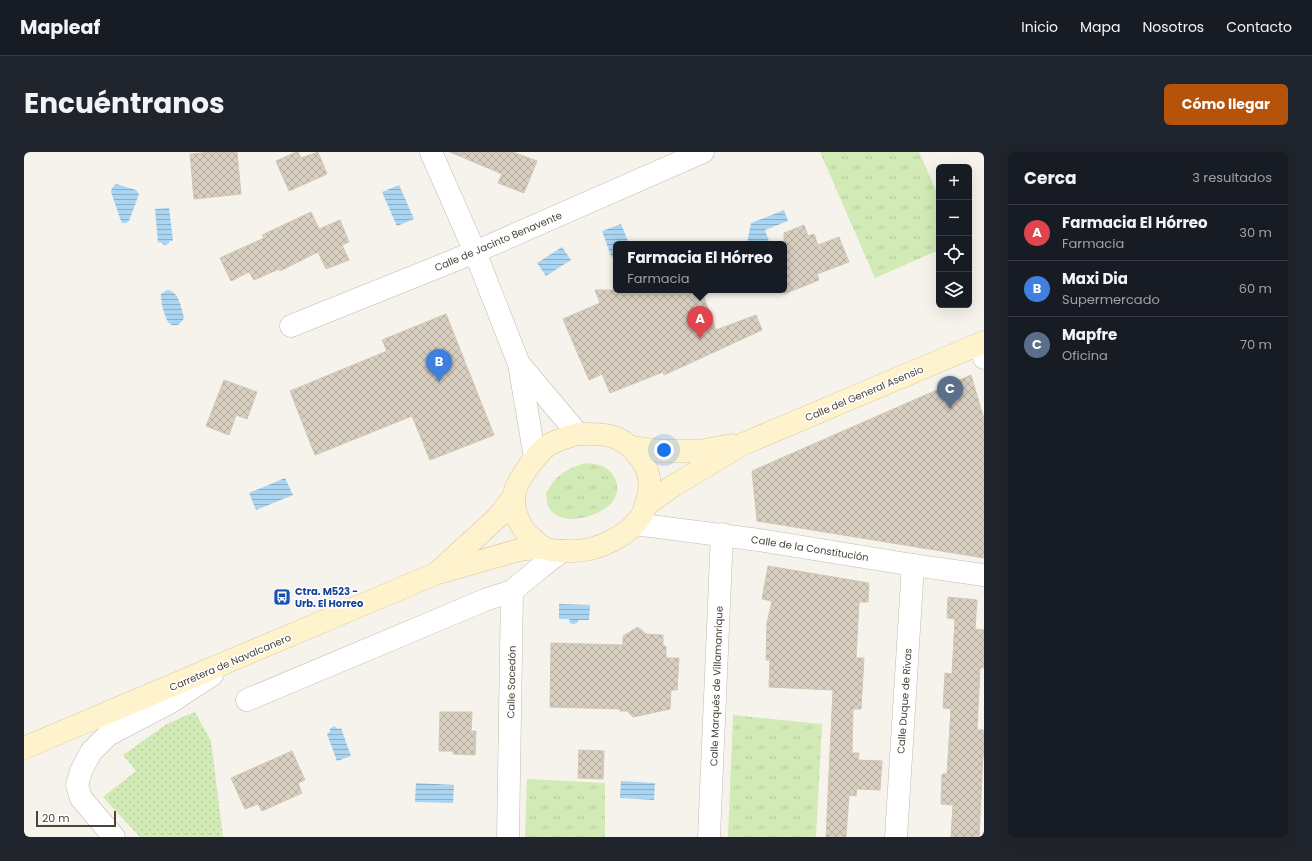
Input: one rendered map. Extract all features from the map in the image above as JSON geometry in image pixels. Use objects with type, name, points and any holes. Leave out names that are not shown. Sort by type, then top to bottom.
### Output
[{"type":"main road","name":"Calle del General Asensio","points":[[743,444],[983,348]]},
{"type":"main road","points":[[578,434],[592,434],[614,437],[631,447],[642,458],[649,473],[650,488],[646,505],[635,524],[624,534],[606,543],[585,550],[519,550],[435,574],[498,517],[514,496],[522,477],[535,458],[548,446],[561,439],[578,434]]},
{"type":"main road","points":[[631,447],[661,451],[699,451],[743,444]]},
{"type":"main road","points":[[646,505],[673,486],[743,444]]},
{"type":"main road","points":[[514,496],[516,516],[527,535],[552,549]]},
{"type":"main road","name":"Carretera de Navalcanero","points":[[24,748],[435,574]]},
{"type":"street","points":[[431,152],[475,252],[519,364],[535,458]]},
{"type":"street","name":"Calle de Jacinto Benavente","points":[[291,326],[475,252],[702,152]]},
{"type":"street","points":[[519,364],[578,434]]},
{"type":"street","name":"Calle de la Constitución","points":[[635,524],[722,534],[984,575]]},
{"type":"street","name":"Calle Marqués de Villamanrique","points":[[709,837],[722,534]]},
{"type":"street","points":[[247,700],[485,600],[512,591],[541,567],[552,549]]},
{"type":"street","name":"Calle Duque de Rivas","points":[[896,837],[913,565]]},
{"type":"street","name":"Calle Sacedón","points":[[508,837],[512,591]]},
{"type":"street","points":[[114,837],[81,798],[77,785],[81,771],[91,752],[108,736],[169,703],[236,659]]},
{"type":"green space","points":[[820,152],[919,152],[936,190],[936,251],[875,278]]},
{"type":"green space","points":[[586,463],[602,466],[613,475],[617,484],[617,492],[613,501],[603,510],[581,518],[567,519],[556,515],[549,507],[546,492],[554,480],[562,473]]},
{"type":"green space","points":[[195,712],[211,741],[223,837],[140,837],[103,797],[136,771],[123,755],[167,724]]},
{"type":"green space","points":[[733,715],[822,724],[816,837],[728,837]]},
{"type":"green space","points":[[527,779],[605,783],[605,837],[525,837]]},
{"type":"water","points":[[116,184],[136,190],[139,194],[129,221],[126,223],[122,223],[121,221],[111,192],[112,188]]},
{"type":"water","points":[[399,185],[414,219],[397,226],[382,192]]},
{"type":"water","points":[[169,208],[173,241],[170,241],[168,244],[164,245],[160,242],[158,243],[155,209]]},
{"type":"water","points":[[784,210],[788,221],[765,230],[769,241],[748,241],[751,223]]},
{"type":"water","points":[[621,224],[628,241],[613,241],[613,257],[611,256],[602,231]]},
{"type":"water","points":[[562,247],[571,260],[546,276],[537,263]]},
{"type":"water","points":[[167,290],[171,291],[177,296],[180,304],[184,317],[178,325],[170,324],[164,313],[161,294]]},
{"type":"water","points":[[285,478],[293,495],[256,510],[249,493]]},
{"type":"water","points":[[559,604],[590,605],[589,620],[579,620],[577,623],[573,624],[570,623],[569,619],[559,619]]},
{"type":"water","points":[[334,726],[338,729],[341,728],[351,756],[337,761],[327,734]]},
{"type":"water","points":[[621,781],[655,783],[654,800],[620,798]]},
{"type":"water","points":[[416,783],[454,785],[453,803],[415,802]]},
{"type":"building","points":[[237,152],[241,194],[194,199],[190,154]]},
{"type":"building","points":[[298,152],[301,158],[318,152],[327,174],[289,191],[276,161]]},
{"type":"building","points":[[450,152],[513,152],[537,161],[524,193],[498,183],[502,174]]},
{"type":"building","points":[[311,212],[319,229],[340,220],[349,242],[342,245],[349,260],[326,269],[318,252],[280,271],[279,269],[254,280],[249,272],[231,281],[220,258],[264,238],[262,235]]},
{"type":"building","points":[[804,225],[808,236],[814,234],[818,245],[839,237],[849,262],[817,274],[819,280],[787,293],[787,241],[784,241],[784,233]]},
{"type":"building","points":[[595,290],[613,290],[613,293],[702,293],[716,330],[756,315],[762,330],[664,375],[663,372],[610,393],[602,374],[589,380],[563,319],[600,303]]},
{"type":"building","points":[[446,314],[494,435],[430,460],[412,416],[315,455],[290,391],[387,351],[382,340]]},
{"type":"building","points":[[971,375],[984,419],[984,558],[757,521],[752,471]]},
{"type":"building","points":[[224,380],[257,392],[247,419],[236,415],[229,435],[206,426]]},
{"type":"building","points":[[768,566],[869,583],[868,602],[859,602],[856,658],[864,658],[861,709],[853,709],[852,753],[859,753],[858,760],[882,761],[880,790],[857,789],[856,796],[849,795],[846,837],[826,837],[833,690],[769,687],[770,660],[766,660],[767,623],[772,601],[762,599]]},
{"type":"building","points":[[948,597],[977,600],[975,629],[984,630],[984,668],[980,668],[977,730],[984,730],[984,756],[979,837],[951,837],[953,805],[941,804],[942,774],[947,774],[951,709],[943,708],[945,673],[952,674],[955,619],[947,618]]},
{"type":"building","points":[[638,627],[646,634],[663,635],[663,646],[666,646],[666,658],[679,658],[677,690],[671,690],[670,709],[633,717],[627,711],[620,711],[620,709],[550,707],[551,643],[623,645],[623,636]]},
{"type":"building","points":[[440,712],[472,712],[471,731],[476,731],[475,755],[453,754],[453,751],[439,751]]},
{"type":"building","points":[[579,750],[604,751],[603,779],[578,778]]},
{"type":"building","points":[[292,751],[305,780],[298,783],[302,793],[262,811],[258,804],[245,809],[231,778]]},
{"type":"place","name":"Farmacia El Hórreo","points":[[700,339]]},
{"type":"place","name":"Maxi Dia","points":[[439,382]]},
{"type":"place","name":"Mapfre","points":[[950,409]]},
{"type":"place","name":"Ctra. M523 - Urb. El Horreo","points":[[282,597]]}]
